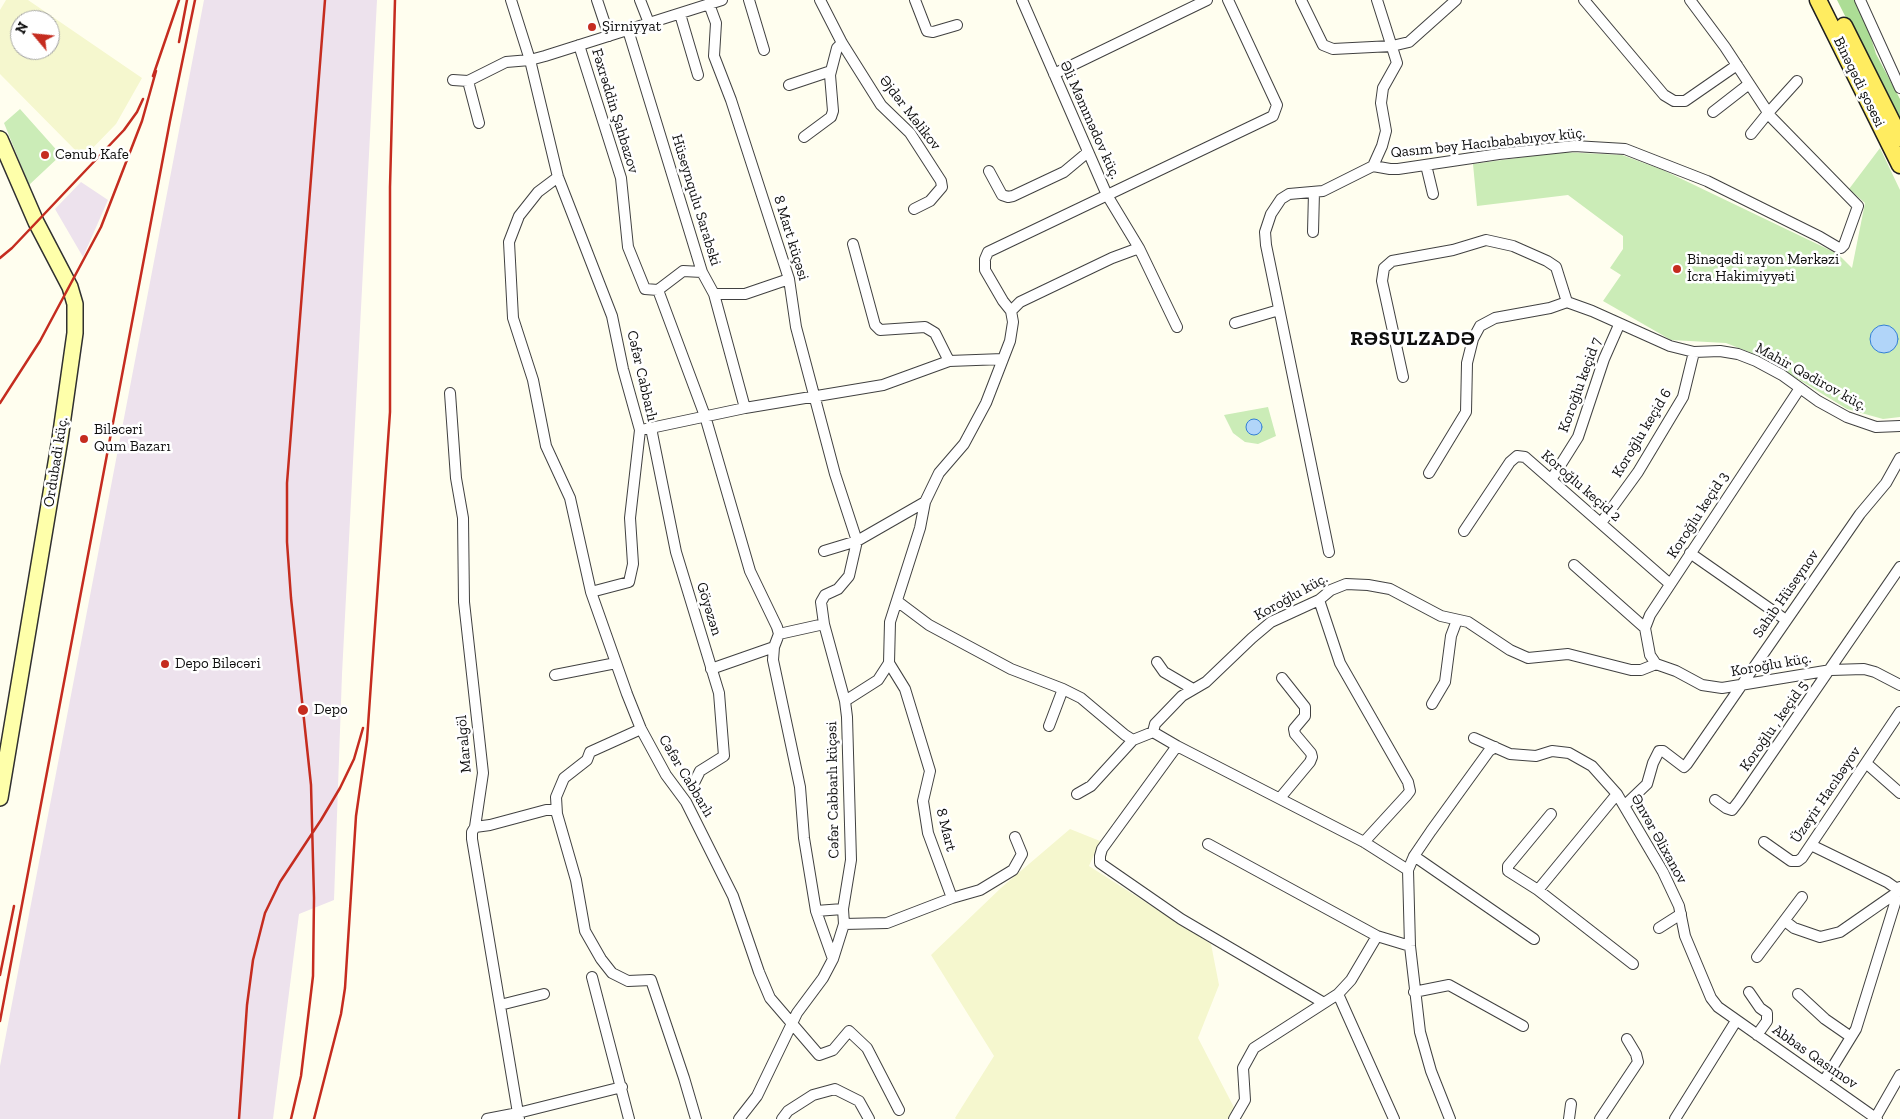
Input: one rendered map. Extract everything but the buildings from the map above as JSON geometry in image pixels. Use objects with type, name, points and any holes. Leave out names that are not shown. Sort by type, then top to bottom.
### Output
[{"type":"main road","name":"Binəqədi şosesi","points":[[1818,0],[1900,165]]},
{"type":"main road","name":"Binəqədi şosesi","points":[[1831,0],[1900,138]]},
{"type":"main road","name":"Ordubadi küç.","points":[[0,139],[25,199],[70,287],[75,304],[75,333],[60,439],[0,798]]},
{"type":"street","name":"Cəfər Cabbarlı","points":[[511,0],[530,60],[558,177],[612,316],[623,369],[640,430],[630,518],[633,564],[629,582],[591,592]]},
{"type":"street","points":[[596,0],[609,36]]},
{"type":"street","points":[[640,0],[649,23]]},
{"type":"street","points":[[453,80],[468,81],[506,62],[530,60],[721,0]]},
{"type":"street","points":[[749,0],[764,50]]},
{"type":"street","name":"Əjdər Məlikov","points":[[820,0],[842,43],[881,105],[910,133],[942,181],[942,187],[930,200],[914,209]]},
{"type":"street","points":[[915,0],[927,30],[932,32],[957,26]]},
{"type":"street","name":"Əli Məmmədov küç.","points":[[1022,0],[1107,195],[1139,248],[1177,327]]},
{"type":"street","points":[[1054,74],[1207,0]]},
{"type":"street","points":[[779,634],[824,624],[845,701],[878,680],[889,664],[890,622],[920,528],[925,502],[939,473],[964,444],[982,411],[1010,341],[1011,311],[985,270],[985,259],[988,252],[1273,116],[1277,105],[1228,0]]},
{"type":"street","points":[[1301,0],[1323,45],[1333,48],[1392,46],[1409,42],[1456,0]]},
{"type":"street","points":[[1373,166],[1386,131],[1381,102],[1383,88],[1397,63],[1377,0]]},
{"type":"street","points":[[1584,0],[1664,95],[1674,101],[1685,101],[1737,65]]},
{"type":"street","points":[[1690,0],[1737,65],[1768,113]]},
{"type":"street","points":[[1860,0],[1900,88]]},
{"type":"street","name":"8 Mart küçəsi","points":[[709,4],[716,23],[714,56],[731,100],[789,279],[796,327],[814,397],[856,541],[849,576],[838,589],[825,595],[821,602],[824,624]]},
{"type":"street","points":[[680,14],[698,75]]},
{"type":"street","name":"Hüseynqulu Sarabski","points":[[628,30],[702,272],[714,294],[744,408]]},
{"type":"street","points":[[804,136],[831,117],[834,111],[830,78],[837,48],[842,43]]},
{"type":"street","name":"Fəxrəddin Şahbazov","points":[[579,45],[621,178],[628,247],[645,289],[658,290]]},
{"type":"street","points":[[789,85],[831,70]]},
{"type":"street","points":[[468,81],[479,123]]},
{"type":"street","points":[[1751,134],[1798,81]]},
{"type":"street","points":[[1714,112],[1749,84]]},
{"type":"street","name":"Qasım bəy Hacıbababıyov küç.","points":[[1329,552],[1266,245],[1265,232],[1271,214],[1281,199],[1289,194],[1323,191],[1373,166],[1390,170],[1499,154],[1574,146],[1625,149],[1707,181],[1841,248],[1844,245],[1858,206],[1768,113]]},
{"type":"street","points":[[989,171],[1002,195],[1008,197],[1064,172],[1088,152]]},
{"type":"street","points":[[1426,165],[1433,194]]},
{"type":"street","name":"Cəfər Cabbarlı","points":[[558,177],[538,192],[519,216],[509,242],[513,318],[533,380],[546,446],[570,498],[591,592],[616,663],[641,729],[666,775],[686,802],[733,896],[770,998],[819,1055],[833,1050],[849,1031],[867,1048],[899,1110]]},
{"type":"street","points":[[1313,232],[1314,192]]},
{"type":"street","points":[[1403,378],[1382,281],[1384,268],[1392,261],[1453,250],[1486,240],[1513,246],[1556,267],[1567,302],[1550,308],[1495,318],[1480,326],[1473,339],[1468,364],[1466,412],[1429,473]]},
{"type":"street","points":[[853,244],[876,325],[880,330],[925,327],[935,333],[949,361]]},
{"type":"street","points":[[1011,311],[1020,302],[1112,258],[1139,248]]},
{"type":"street","points":[[702,272],[683,271],[658,290],[705,416],[750,572],[779,634],[774,647],[773,660],[800,787],[804,838],[816,911],[833,958]]},
{"type":"street","points":[[714,294],[745,294],[789,279]]},
{"type":"street","name":"Mahir Qədirov küç.","points":[[1567,302],[1592,311],[1619,325],[1670,346],[1694,352],[1720,351],[1738,354],[1782,375],[1847,417],[1876,427],[1900,426]]},
{"type":"street","points":[[1235,323],[1280,310]]},
{"type":"street","name":"Koroğlu keçid 7","points":[[1551,480],[1578,438],[1604,359],[1619,325]]},
{"type":"street","name":"Koroğlu keçid 6","points":[[1600,523],[1638,472],[1683,397],[1694,352]]},
{"type":"street","points":[[640,430],[744,408],[883,385],[949,361],[1003,358]]},
{"type":"street","name":"Koroğlu keçid 3","points":[[1645,628],[1650,615],[1690,553],[1800,388]]},
{"type":"street","name":"Maralgöl","points":[[450,393],[456,478],[463,518],[464,602],[483,773],[472,839],[519,1116]]},
{"type":"street","name":"Göyəzən","points":[[651,428],[676,552],[719,693],[724,756],[700,771],[693,785]]},
{"type":"street","name":"Koroğlu keçid 2","points":[[1464,531],[1510,462],[1517,456],[1525,457],[1670,584]]},
{"type":"street","name":"Sahib Hüseynov","points":[[1624,806],[1647,784],[1653,763],[1659,751],[1663,751],[1684,767],[1687,764],[1860,514],[1886,483],[1900,458]]},
{"type":"street","points":[[824,551],[856,541],[925,502]]},
{"type":"street","points":[[1690,553],[1786,620]]},
{"type":"street","points":[[1574,565],[1645,628],[1650,655],[1656,664]]},
{"type":"street","name":"Koroğlu , keçid 5","points":[[1715,800],[1732,810],[1831,670],[1900,567]]},
{"type":"street","name":"Koroğlu küç.","points":[[1153,732],[1155,724],[1182,696],[1206,682],[1271,622],[1319,600],[1331,590],[1346,584],[1390,589],[1441,616],[1468,622],[1510,650],[1528,658],[1568,654],[1631,670],[1641,670],[1656,664],[1676,671],[1702,684],[1722,688],[1831,670],[1875,672],[1900,685]]},
{"type":"street","points":[[1319,600],[1340,664],[1408,782],[1410,791],[1364,842]]},
{"type":"street","points":[[897,601],[929,625],[1011,669],[1064,688],[1081,698],[1133,740]]},
{"type":"street","points":[[1432,704],[1444,682],[1451,636],[1457,620]]},
{"type":"street","points":[[712,669],[774,647]]},
{"type":"street","points":[[1157,662],[1164,672],[1193,689]]},
{"type":"street","points":[[555,675],[616,663]]},
{"type":"street","name":"8 Mart","points":[[889,664],[905,689],[930,771],[923,801],[928,833],[952,898]]},
{"type":"street","points":[[1280,798],[1312,757],[1294,730],[1305,716],[1305,708],[1282,678]]},
{"type":"street","points":[[1049,726],[1064,688]]},
{"type":"street","name":"Cəfər Cabbarlı küçəsi","points":[[739,1119],[757,1096],[797,1013],[823,978],[833,958],[844,924],[842,909],[851,860],[845,701]]},
{"type":"street","name":"Üzeyir Hacıbəyov","points":[[1764,842],[1791,861],[1798,861],[1802,858],[1900,712]]},
{"type":"street","points":[[641,729],[590,752],[587,760],[564,778],[556,797],[557,814],[576,880],[584,931],[600,960],[612,973],[628,981],[651,980],[696,1119]]},
{"type":"street","points":[[1077,794],[1091,786],[1133,740],[1153,732],[1364,842],[1408,870]]},
{"type":"street","name":"Ənvər Əlixanov","points":[[1474,738],[1510,754],[1536,756],[1552,751],[1569,753],[1592,766],[1617,794],[1663,872],[1679,906],[1685,936],[1711,998],[1723,1012],[1736,1021]]},
{"type":"street","points":[[1177,746],[1102,849],[1100,863],[1181,919],[1324,1003]]},
{"type":"street","points":[[1450,1119],[1429,1064],[1420,1032],[1410,946],[1408,870],[1414,856],[1489,751],[1495,747]]},
{"type":"street","points":[[1866,764],[1900,793]]},
{"type":"street","points":[[1538,890],[1617,794]]},
{"type":"street","points":[[475,827],[490,825],[546,810],[554,810],[557,814]]},
{"type":"street","points":[[1551,814],[1507,869],[1538,890],[1633,964]]},
{"type":"street","points":[[844,924],[887,923],[952,898],[980,890],[1013,870],[1022,854],[1015,837]]},
{"type":"street","points":[[1208,844],[1377,936],[1410,946]]},
{"type":"street","points":[[1811,845],[1900,889]]},
{"type":"street","points":[[1414,856],[1534,938]]},
{"type":"street","points":[[1785,921],[1794,928],[1820,937],[1840,932],[1900,889]]},
{"type":"street","points":[[1824,1081],[1851,1037],[1866,1000],[1900,889]]},
{"type":"street","points":[[1757,957],[1802,897]]},
{"type":"street","points":[[816,911],[842,909]]},
{"type":"street","points":[[1659,928],[1681,914]]},
{"type":"street","points":[[1234,1119],[1245,1100],[1243,1068],[1254,1048],[1338,994],[1351,980],[1377,936]]},
{"type":"street","points":[[592,976],[629,1119]]},
{"type":"street","points":[[1414,992],[1449,985],[1523,1026]]},
{"type":"street","points":[[1749,992],[1760,1008],[1767,1013],[1767,1021],[1757,1035]]},
{"type":"street","points":[[500,1005],[544,994]]},
{"type":"street","points":[[1338,994],[1394,1119]]},
{"type":"street","points":[[1798,994],[1825,1020],[1851,1037]]},
{"type":"street","points":[[1675,1119],[1736,1021]]},
{"type":"street","name":"Abbas Qasımov","points":[[1736,1021],[1876,1118]]},
{"type":"street","points":[[1600,1119],[1638,1062],[1636,1054],[1627,1040]]},
{"type":"street","points":[[1876,1118],[1900,1075]]},
{"type":"street","points":[[487,1119],[519,1116],[622,1087]]},
{"type":"street","points":[[782,1119],[788,1111],[813,1095],[835,1089],[859,1101],[869,1119]]},
{"type":"street","points":[[1569,1119],[1571,1104]]},
{"type":"shaded area","points":[[204,0],[377,0],[342,674],[334,900],[299,914],[273,1119],[0,1119],[0,1066]]},
{"type":"shaded area","points":[[81,182],[108,200],[83,257],[55,209]]},
{"type":"green space","points":[[6,0],[28,0],[43,10],[10,10],[10,60],[60,60],[60,22],[142,78],[116,124],[83,158],[0,74],[0,10]]},
{"type":"green space","points":[[1837,0],[1854,0],[1859,8],[1876,54],[1900,99],[1900,125]]},
{"type":"green space","points":[[20,109],[61,155],[29,185],[4,123]]},
{"type":"green space","points":[[1880,148],[1900,190],[1900,417],[1883,419],[1847,409],[1762,357],[1726,343],[1671,340],[1603,301],[1621,275],[1610,268],[1623,249],[1623,236],[1568,195],[1477,206],[1473,164],[1561,152],[1622,155],[1663,170],[1838,254],[1852,268],[1865,203],[1849,189]]},
{"type":"green space","points":[[1268,407],[1276,436],[1258,444],[1245,442],[1233,433],[1224,415]]},
{"type":"green space","points":[[1070,829],[1100,841],[1089,866],[1211,944],[1219,985],[1198,1038],[1240,1119],[955,1118],[994,1056],[931,955],[1002,887]]},
{"type":"water","points":[[1884,325],[1894,329],[1898,339],[1894,349],[1884,353],[1874,349],[1870,339],[1874,329]]},
{"type":"water","points":[[1254,419],[1262,427],[1254,435],[1246,427]]},
{"type":"railway","points":[[153,76],[179,0]]},
{"type":"railway","points":[[179,42],[187,0]]},
{"type":"railway","points":[[0,1021],[170,121],[195,0]]},
{"type":"railway","points":[[291,1119],[301,1076],[313,976],[314,898],[311,785],[291,598],[287,542],[287,483],[325,0]]},
{"type":"railway","points":[[314,1119],[341,1014],[345,988],[356,816],[367,740],[390,412],[390,187],[395,0]]},
{"type":"railway","points":[[0,403],[40,341],[101,227],[142,121],[156,71]]},
{"type":"railway","points":[[0,258],[12,248],[124,130],[137,112],[143,99]]},
{"type":"railway","points":[[239,1119],[247,1005],[253,960],[265,913],[280,882],[340,788],[354,759],[363,728]]},
{"type":"railway","points":[[0,975],[14,906]]},
{"type":"place","name":"Şirniyyat","points":[[592,27]]},
{"type":"place","name":"Cənub Kafe","points":[[45,155]]},
{"type":"place","name":"Binəqədi rayon Mərkəzi İcra Hakimiyyəti","points":[[1677,269]]},
{"type":"place","name":"Biləcəri Qum Bazarı","points":[[84,439]]},
{"type":"place","name":"Depo Biləcəri","points":[[165,664]]},
{"type":"place","name":"Depo","points":[[303,710]]},
{"type":"district","name":"RƏSULZADƏ","points":[[1413,339]]}]
